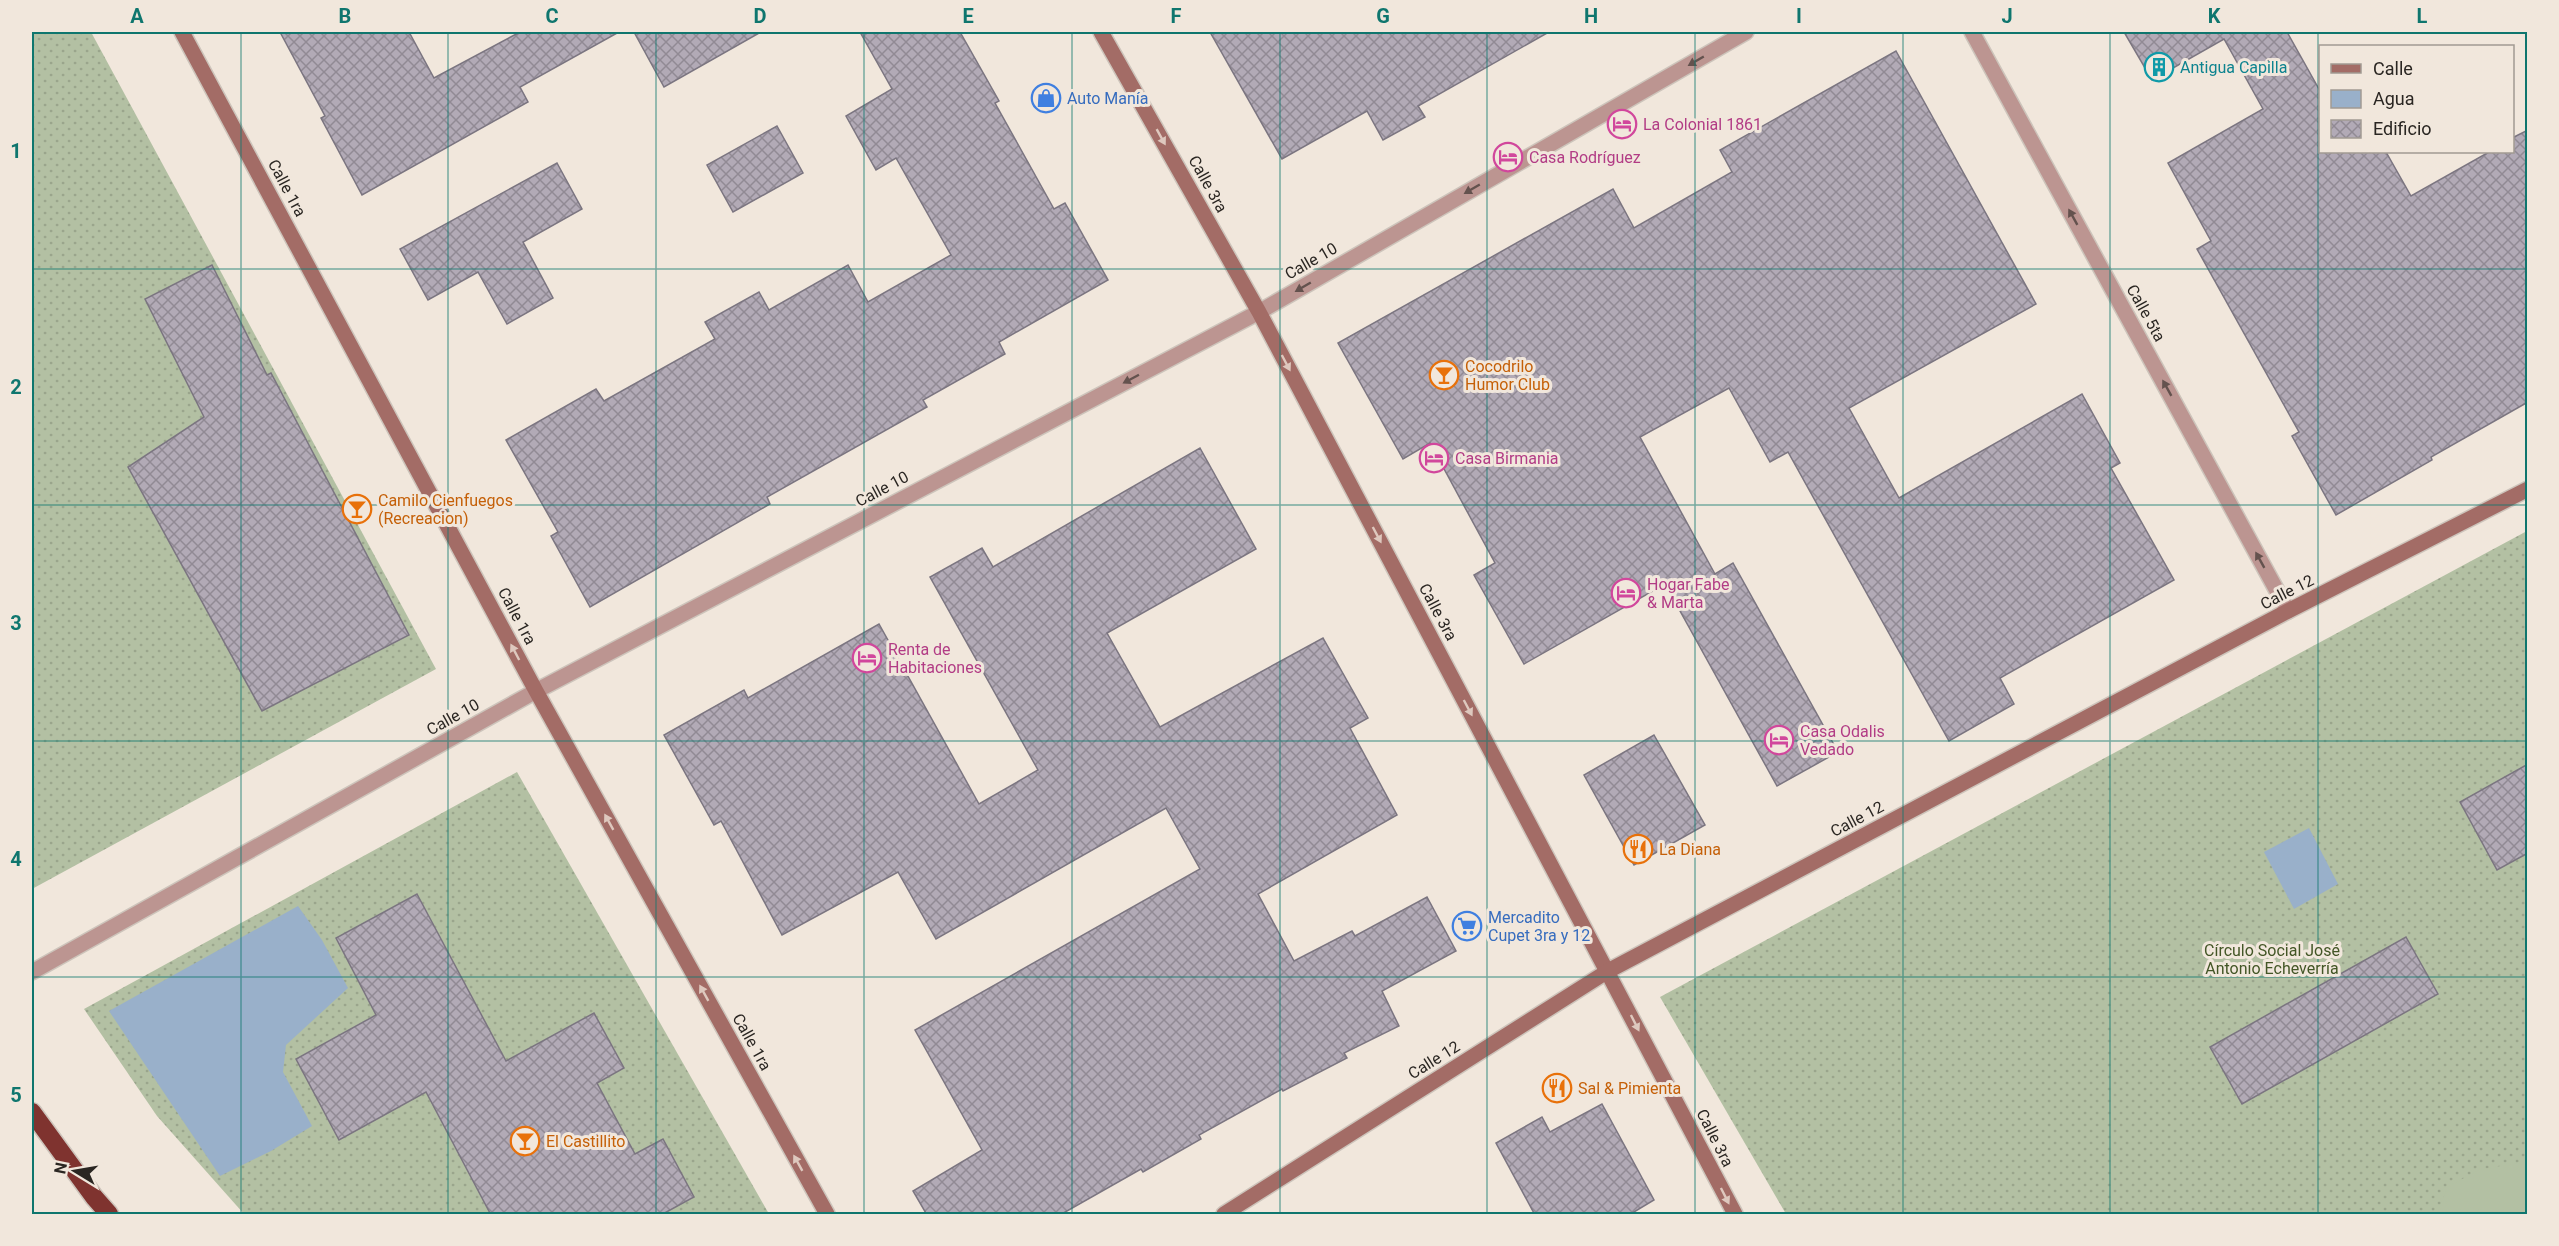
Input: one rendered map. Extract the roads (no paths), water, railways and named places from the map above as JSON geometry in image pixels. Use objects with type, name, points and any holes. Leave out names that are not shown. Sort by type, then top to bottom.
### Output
[{"type":"highway","points":[[32,1112],[94,1197],[110,1215]]},
{"type":"main road","name":"Calle 1ra","points":[[182,32],[536,691],[827,1215]]},
{"type":"main road","name":"Calle 3ra","points":[[1101,32],[1259,312],[1735,1215]]},
{"type":"main road","name":"Calle 12","points":[[1224,1215],[1608,971],[2288,611],[2528,489]]},
{"type":"street","name":"Calle 10","points":[[32,972],[536,691],[1259,312],[1746,32]]},
{"type":"street","name":"Calle 5ta","points":[[1972,32],[2288,611]]},
{"type":"water","points":[[2309,828],[2338,884],[2294,909],[2264,852]]},
{"type":"water","points":[[298,906],[322,940],[348,988],[286,1045],[283,1072],[312,1126],[271,1151],[220,1176],[109,1011]]},
{"type":"place","name":"Antigua Capilla","points":[[2159,67]]},
{"type":"place","name":"Auto Manía","points":[[1046,98]]},
{"type":"place","name":"La Colonial 1861","points":[[1622,124]]},
{"type":"place","name":"Casa Rodríguez","points":[[1508,157]]},
{"type":"place","name":"Cocodrilo Humor Club","points":[[1444,375]]},
{"type":"place","name":"Casa Birmania","points":[[1434,458]]},
{"type":"place","name":"Camilo Cienfuegos (Recreacion)","points":[[357,509]]},
{"type":"place","name":"Hogar Fabe & Marta","points":[[1626,593]]},
{"type":"place","name":"Renta de Habitaciones","points":[[867,658]]},
{"type":"place","name":"Casa Odalis Vedado","points":[[1779,740]]},
{"type":"place","name":"La Diana","points":[[1638,849]]},
{"type":"place","name":"Mercadito Cupet 3ra y 12","points":[[1467,926]]},
{"type":"place","name":"Sal & Pimienta","points":[[1557,1088]]},
{"type":"place","name":"El Castillito","points":[[525,1141]]},
{"type":"park label","name":"Círculo Social José Antonio Echeverría","points":[[2272,959]]}]
